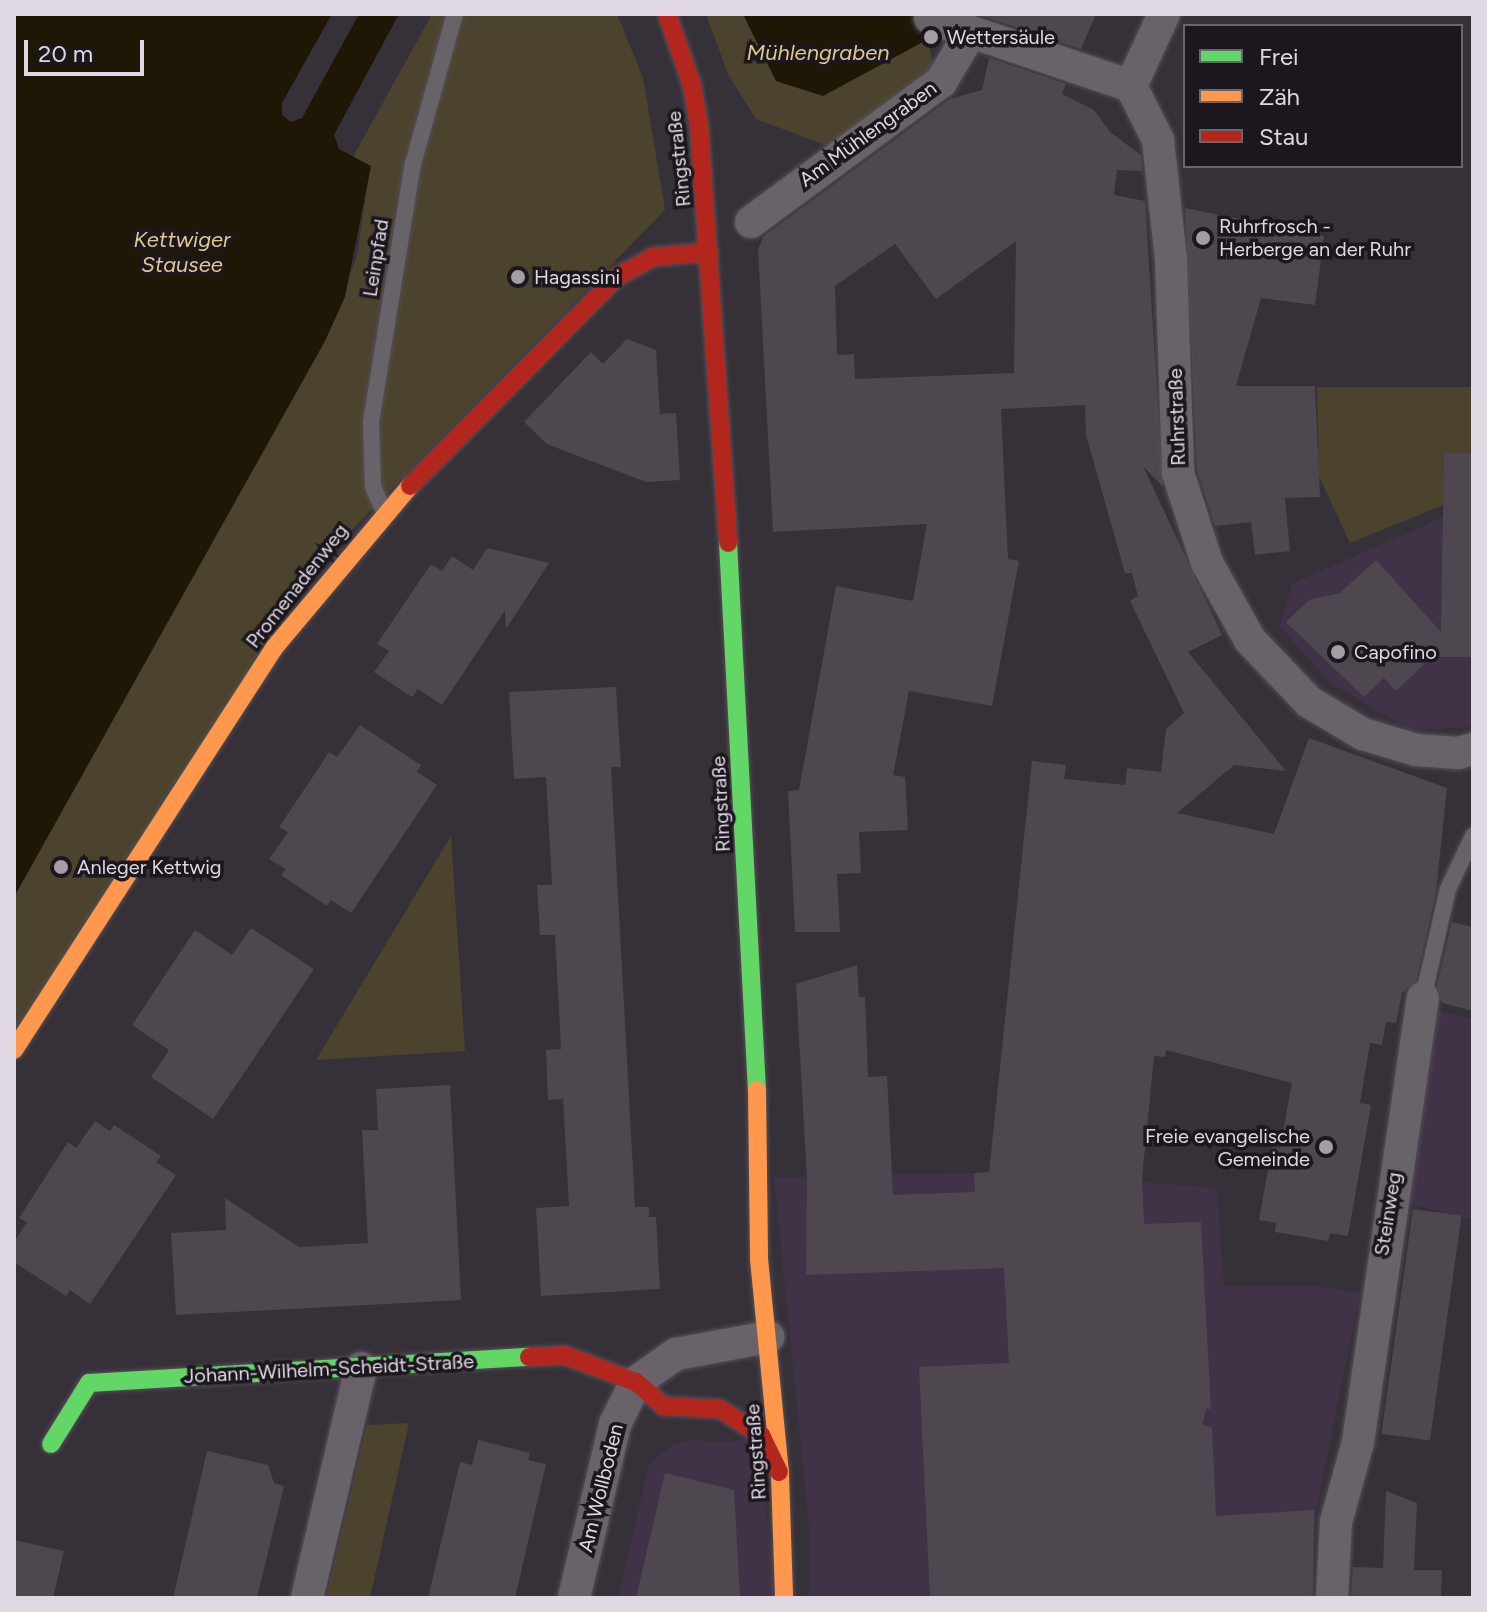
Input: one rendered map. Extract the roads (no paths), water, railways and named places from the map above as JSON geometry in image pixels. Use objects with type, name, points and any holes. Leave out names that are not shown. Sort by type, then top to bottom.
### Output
[{"type":"street","name":"Ringstraße","points":[[667,14],[692,85],[699,125],[709,252],[739,715],[759,1259],[780,1475],[784,1598]]},
{"type":"street","points":[[930,18],[1131,86],[1155,18]]},
{"type":"street","name":"Am Mühlengraben","points":[[751,222],[941,82],[970,33]]},
{"type":"street","name":"Ruhrstraße","points":[[1131,86],[1158,140],[1171,260],[1178,473],[1207,563],[1250,640],[1309,702],[1363,734],[1416,750],[1466,751]]},
{"type":"street","name":"Promenadenweg","points":[[14,1050],[274,648],[384,512],[617,277],[653,257],[709,252]]},
{"type":"street","name":"Steinweg","points":[[1332,1598],[1336,1522],[1358,1442],[1423,998]]},
{"type":"street","points":[[636,1382],[676,1354],[768,1337]]},
{"type":"street","name":"Johann-Wilhelm-Scheidt-Straße","points":[[51,1444],[89,1383],[564,1355],[636,1382],[664,1406],[720,1409],[761,1435],[780,1475]]},
{"type":"street","points":[[307,1598],[361,1368]]},
{"type":"street","name":"Am Wollboden","points":[[574,1598],[615,1424],[636,1382]]},
{"type":"lane","name":"Leinpfad","points":[[384,512],[373,487],[371,422],[413,164],[435,69],[455,14]]},
{"type":"lane","name":"Steinweg","points":[[1423,998],[1448,889],[1473,836]]},
{"type":"water","name":"Kettwiger Stausee","points":[[14,14],[332,14],[282,103],[282,115],[291,122],[302,118],[359,14],[399,14],[334,135],[339,149],[371,166],[345,297],[325,341],[14,897]]},
{"type":"water","name":"Mühlengraben","points":[[743,14],[931,14],[921,43],[823,96],[776,81]]},
{"type":"place","name":"Wettersäule","points":[[931,37]]},
{"type":"place","name":"Ruhrfrosch - Herberge an der Ruhr","points":[[1203,238]]},
{"type":"place","name":"Hagassini","points":[[518,277]]},
{"type":"place","name":"Capofino","points":[[1338,652]]},
{"type":"place","name":"Anleger Kettwig","points":[[61,867]]},
{"type":"place","name":"Freie evangelische Gemeinde","points":[[1326,1147]]}]
